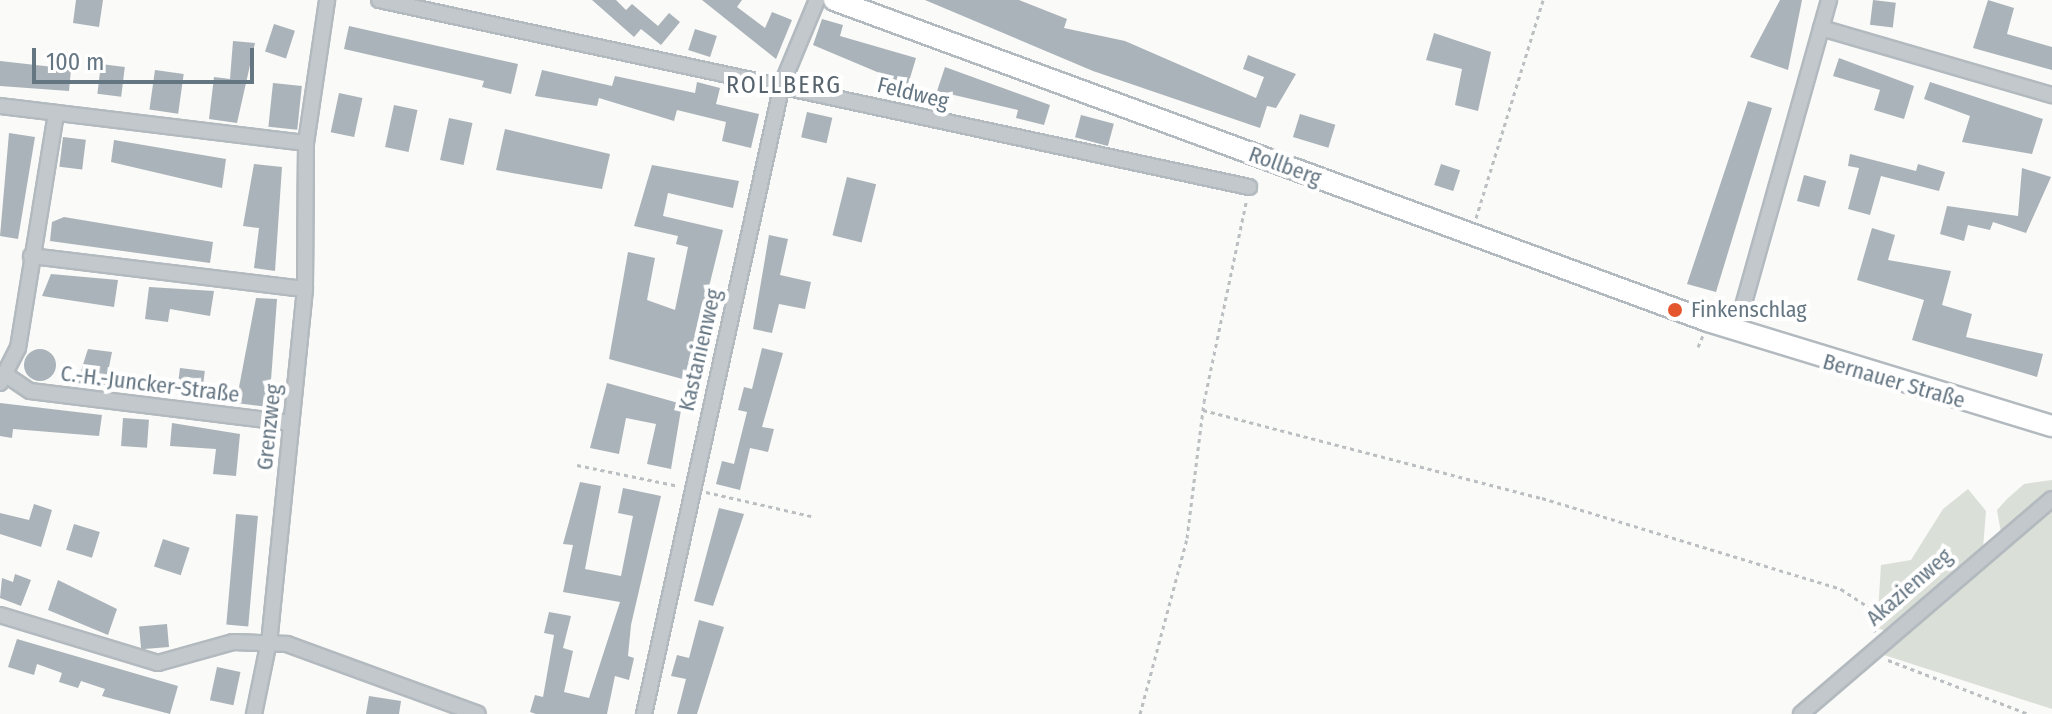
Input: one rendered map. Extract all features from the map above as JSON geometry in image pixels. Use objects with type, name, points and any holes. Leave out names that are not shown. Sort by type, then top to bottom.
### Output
[{"type":"main road","name":"Rollberg","points":[[834,0],[1736,331]]},
{"type":"main road","name":"Bernauer Straße","points":[[1736,331],[2052,426]]},
{"type":"street","name":"Grenzweg","points":[[254,714],[269,641],[305,289],[306,143],[327,0]]},
{"type":"street","name":"Feldweg","points":[[379,0],[782,84],[1249,187]]},
{"type":"street","name":"Kastanienweg","points":[[644,714],[782,84],[817,0]]},
{"type":"street","points":[[1736,331],[1829,0]]},
{"type":"street","points":[[1821,28],[2052,95]]},
{"type":"street","points":[[0,106],[306,143]]},
{"type":"street","points":[[4,380],[31,256],[56,113]]},
{"type":"street","points":[[31,256],[305,289]]},
{"type":"street","name":"C.-H.-Juncker-Straße","points":[[4,380],[30,391],[291,423]]},
{"type":"street","name":"Akazienweg","points":[[1801,714],[1876,645],[2052,499]]},
{"type":"street","points":[[0,615],[158,663],[233,642],[269,641],[478,714]]},
{"type":"street","points":[[432,714],[435,697]]},
{"type":"path","points":[[1471,235],[1543,0]]},
{"type":"path","points":[[1140,714],[1187,538],[1203,410],[1249,187]]},
{"type":"path","points":[[1203,410],[1585,510],[1841,589],[1867,606],[1876,645],[1890,663],[2029,714]]},
{"type":"shaded area","points":[[2052,480],[2052,493],[2001,533],[1997,510],[2007,499],[2024,484]]},
{"type":"shaded area","points":[[1968,489],[1986,511],[1983,548],[1886,631],[1877,628],[1881,565],[1911,560],[1943,509]]},
{"type":"shaded area","points":[[2052,511],[2052,709],[1884,655],[1973,570]]},
{"type":"building","points":[[76,0],[103,0],[99,27],[73,23]]},
{"type":"building","points":[[592,0],[616,0],[626,10],[632,4],[658,26],[669,13],[680,22],[661,45],[641,29],[634,37]]},
{"type":"building","points":[[702,0],[742,0],[737,7],[765,28],[772,12],[792,20],[776,59]]},
{"type":"building","points":[[925,0],[1019,0],[1067,19],[1064,28],[1125,41],[1256,98],[1264,77],[1243,69],[1248,55],[1296,74],[1276,108],[1267,106],[1260,128],[1093,71]]},
{"type":"building","points":[[1780,0],[1802,0],[1788,70],[1750,57]]},
{"type":"building","points":[[1873,0],[1896,3],[1893,28],[1870,25]]},
{"type":"building","points":[[1988,0],[2014,8],[2007,34],[2052,47],[2052,70],[1973,48]]},
{"type":"building","points":[[822,19],[843,25],[840,36],[916,58],[908,85],[813,45]]},
{"type":"building","points":[[274,24],[295,31],[286,58],[265,52]]},
{"type":"building","points":[[349,26],[518,64],[511,94],[482,87],[484,81],[344,49]]},
{"type":"building","points":[[695,29],[717,36],[710,57],[688,50]]},
{"type":"building","points":[[1434,33],[1491,52],[1478,111],[1455,105],[1462,69],[1426,60]]},
{"type":"building","points":[[233,41],[255,43],[237,123],[209,119],[214,77],[230,79]]},
{"type":"building","points":[[1839,58],[1914,86],[1904,119],[1874,110],[1880,90],[1833,76]]},
{"type":"building","points":[[0,61],[71,69],[69,91],[0,86]]},
{"type":"building","points":[[101,64],[125,67],[121,97],[97,94]]},
{"type":"building","points":[[945,67],[1050,105],[1044,125],[1016,118],[1018,110],[937,91]]},
{"type":"building","points":[[155,70],[184,74],[178,114],[149,110]]},
{"type":"building","points":[[542,70],[612,86],[615,76],[695,93],[697,82],[720,88],[716,104],[759,114],[751,148],[722,141],[726,122],[677,110],[674,121],[599,98],[597,106],[535,96]]},
{"type":"building","points":[[1930,82],[2043,119],[2032,154],[1962,142],[1970,116],[1924,99]]},
{"type":"building","points":[[273,83],[302,86],[297,130],[268,127]]},
{"type":"building","points":[[339,93],[362,98],[354,137],[331,132]]},
{"type":"building","points":[[1748,101],[1772,108],[1716,292],[1687,284]]},
{"type":"building","points":[[394,105],[417,110],[409,152],[385,147]]},
{"type":"building","points":[[807,112],[832,118],[826,143],[801,137]]},
{"type":"building","points":[[1300,114],[1335,125],[1328,148],[1293,137]]},
{"type":"building","points":[[1081,115],[1114,124],[1108,146],[1075,137]]},
{"type":"building","points":[[449,118],[472,123],[464,165],[440,160]]},
{"type":"building","points":[[505,129],[610,154],[602,189],[496,170]]},
{"type":"building","points":[[9,133],[35,137],[18,239],[0,236]]},
{"type":"building","points":[[63,137],[86,140],[82,170],[59,167]]},
{"type":"building","points":[[114,140],[226,159],[222,188],[111,162]]},
{"type":"building","points":[[1850,154],[1916,171],[1918,164],[1945,172],[1939,191],[1881,176],[1870,215],[1848,209],[1859,168],[1848,166]]},
{"type":"building","points":[[254,164],[282,167],[275,271],[254,268],[259,228],[243,226]]},
{"type":"building","points":[[1441,164],[1460,170],[1453,191],[1434,185]]},
{"type":"building","points":[[652,165],[739,181],[733,208],[668,193],[663,216],[723,230],[686,380],[609,359],[628,252],[655,258],[647,300],[675,310],[688,247],[676,244],[678,236],[634,226]]},
{"type":"building","points":[[2022,168],[2051,177],[2026,233],[1993,222],[1990,230],[1968,225],[1964,241],[1940,234],[1947,206],[2018,216]]},
{"type":"building","points":[[1804,175],[1826,181],[1819,207],[1797,201]]},
{"type":"building","points":[[847,177],[876,184],[862,242],[832,235]]},
{"type":"building","points":[[64,217],[213,242],[210,263],[50,241],[52,222]]},
{"type":"building","points":[[1872,228],[1895,235],[1888,260],[1951,271],[1942,305],[1972,314],[1966,337],[2043,354],[2037,377],[1912,340],[1924,300],[1857,280]]},
{"type":"building","points":[[769,235],[788,239],[780,275],[811,282],[805,309],[779,304],[772,333],[753,329]]},
{"type":"building","points":[[51,274],[118,280],[114,307],[42,296]]},
{"type":"building","points":[[149,287],[214,291],[210,316],[170,309],[168,322],[145,319]]},
{"type":"building","points":[[256,298],[277,299],[269,407],[236,403]]},
{"type":"building","points":[[762,348],[783,353],[762,427],[774,429],[768,452],[750,448],[740,490],[716,484],[722,461],[734,464],[747,412],[738,410],[744,387],[752,389]]},
{"type":"building","points":[[40,349],[52,353],[56,365],[52,377],[40,381],[28,377],[24,365],[28,353]]},
{"type":"building","points":[[88,349],[112,352],[105,387],[77,383]]},
{"type":"building","points":[[180,368],[205,371],[202,398],[177,395]]},
{"type":"building","points":[[607,383],[682,404],[671,469],[647,464],[656,424],[626,418],[619,454],[590,448]]},
{"type":"building","points":[[0,403],[102,415],[99,436],[13,429],[12,438],[0,436]]},
{"type":"building","points":[[123,418],[149,420],[147,448],[121,446]]},
{"type":"building","points":[[172,423],[240,434],[236,476],[213,474],[216,449],[170,446]]},
{"type":"building","points":[[580,482],[601,486],[585,569],[621,576],[633,516],[618,513],[623,488],[661,496],[631,625],[628,656],[634,658],[629,680],[615,676],[607,714],[536,714],[530,712],[535,695],[543,697],[554,635],[544,633],[549,612],[571,616],[563,648],[573,651],[564,692],[589,698],[620,602],[563,592],[573,545],[563,544]]},
{"type":"building","points":[[34,504],[52,510],[41,547],[0,534],[0,513],[29,520]]},
{"type":"building","points":[[719,508],[744,514],[713,606],[694,601]]},
{"type":"building","points":[[236,514],[258,516],[248,626],[226,625]]},
{"type":"building","points":[[74,524],[100,532],[92,558],[66,550]]},
{"type":"building","points":[[163,539],[190,548],[181,575],[154,567]]},
{"type":"building","points":[[15,574],[31,580],[21,606],[0,598],[2,578],[13,582]]},
{"type":"building","points":[[58,580],[117,609],[108,635],[48,610]]},
{"type":"building","points":[[699,620],[724,627],[697,714],[677,714],[686,679],[671,676],[677,655],[689,658]]},
{"type":"building","points":[[167,624],[169,647],[141,649],[139,626]]},
{"type":"building","points":[[17,639],[178,686],[170,714],[102,696],[105,689],[81,681],[78,688],[59,682],[62,673],[37,664],[34,675],[8,667]]},
{"type":"building","points":[[217,667],[240,672],[233,705],[210,700]]},
{"type":"building","points":[[369,696],[401,701],[399,714],[366,714]]},
{"type":"place","name":"Finkenschlag","points":[[1675,310]]},
{"type":"district","name":"ROLLBERG","points":[[784,86]]}]
